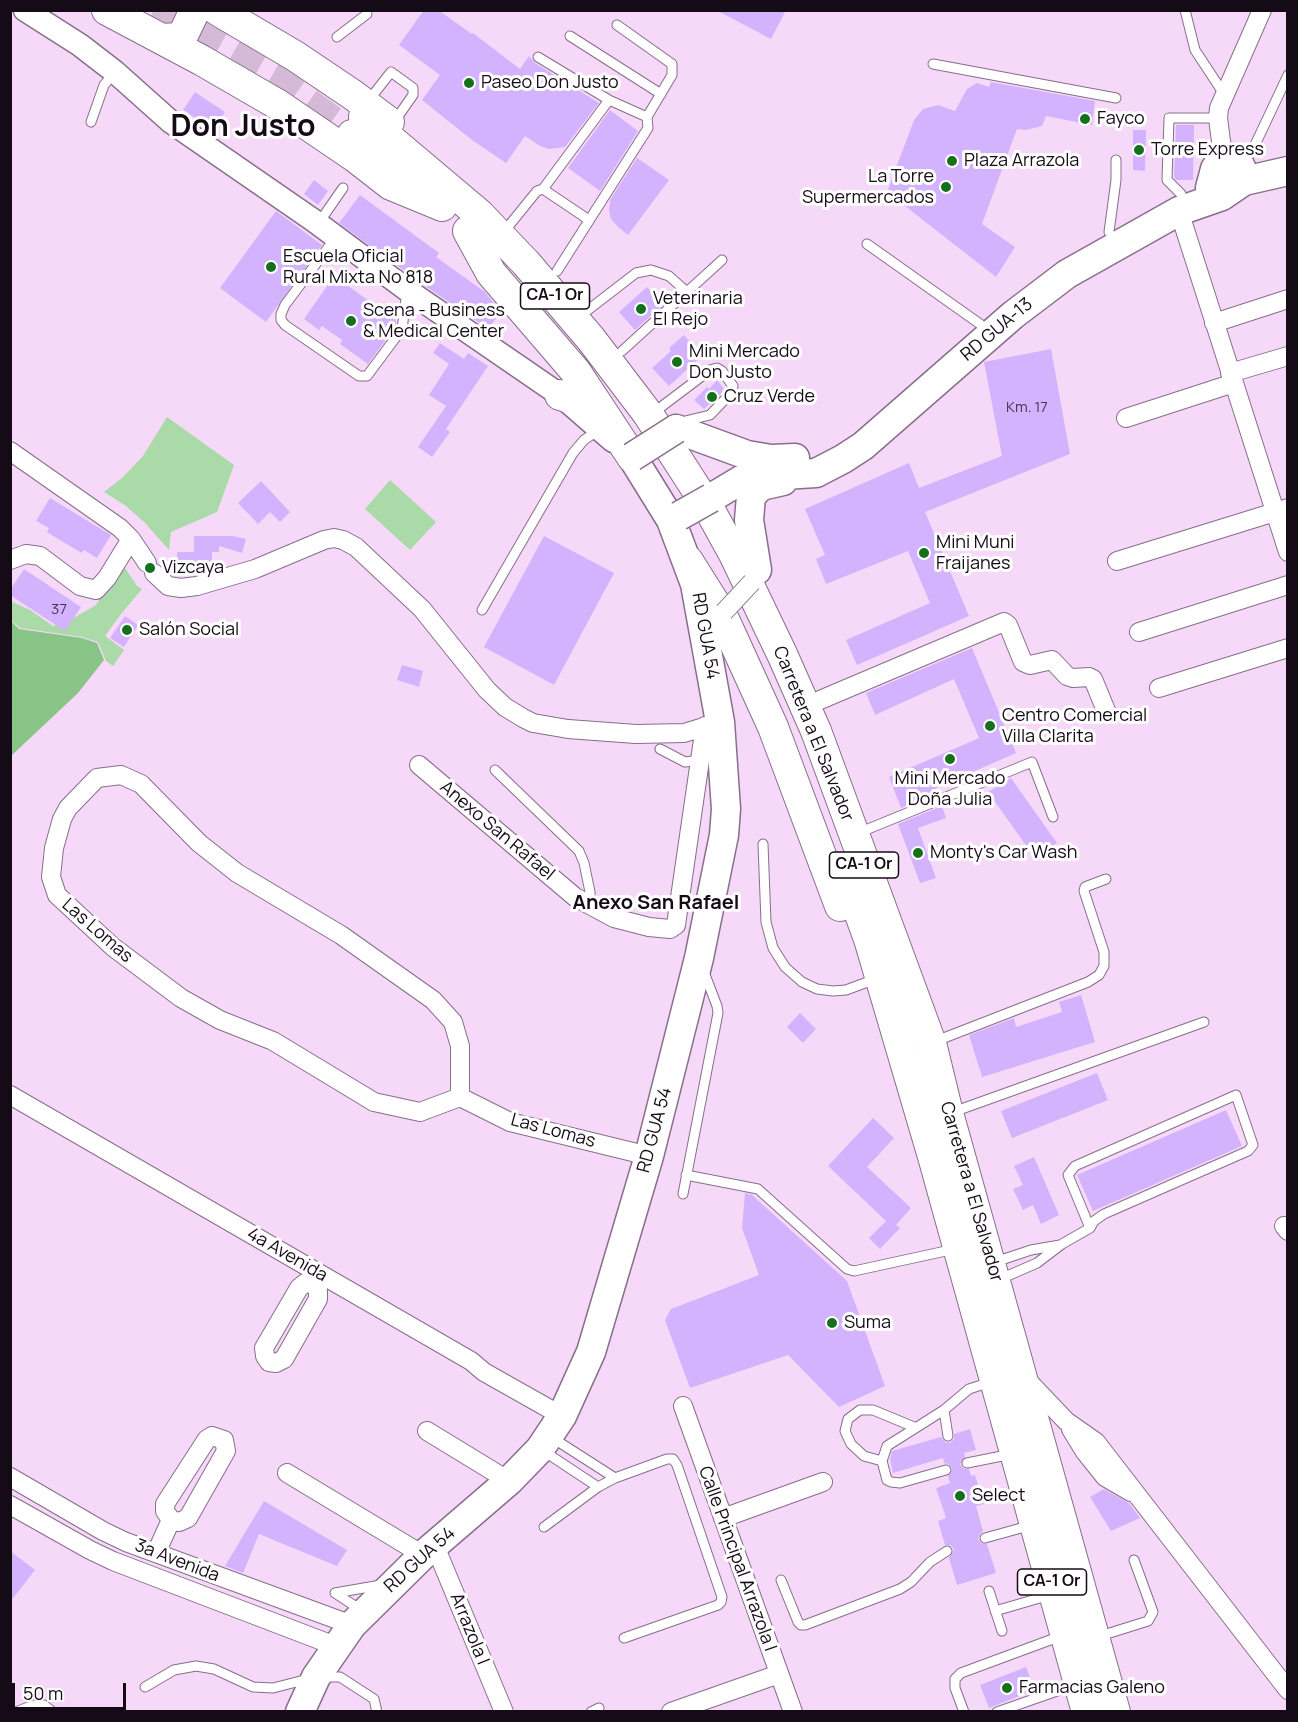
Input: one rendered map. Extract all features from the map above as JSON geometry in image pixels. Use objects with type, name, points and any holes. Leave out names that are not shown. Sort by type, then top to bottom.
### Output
[{"type":"highway","points":[[163,39],[177,38],[184,33],[195,10]]},
{"type":"highway","points":[[217,10],[295,56],[369,120],[420,149],[557,271],[622,351],[670,420],[714,496],[755,575],[788,628],[841,752],[899,918],[920,992],[917,1047]]},
{"type":"highway","points":[[108,11],[163,39],[277,104],[345,150],[432,217],[491,273],[568,383],[632,457]]},
{"type":"highway","name":"Carretera a El Salvador","points":[[369,120],[448,199],[569,312],[625,383],[675,454],[729,545],[782,654],[816,731],[917,1047],[948,1113],[1012,1340],[1005,1411],[1015,1453],[1055,1593],[1080,1636],[1114,1712]]},
{"type":"highway","points":[[420,149],[448,199]]},
{"type":"highway","points":[[391,185],[448,199]]},
{"type":"highway","points":[[491,273],[473,222],[507,228]]},
{"type":"highway","points":[[688,561],[723,613],[773,727],[838,901],[873,980],[917,1047]]},
{"type":"highway","name":"Carretera a El Salvador","points":[[917,1047],[934,1160],[959,1248],[1073,1558],[1080,1636],[1079,1683],[1087,1712]]},
{"type":"highway","points":[[948,1113],[934,1160],[945,1171],[989,1335],[1000,1344],[1012,1340]]},
{"type":"highway","points":[[1005,1411],[1015,1404],[1021,1405],[1023,1409],[1061,1545],[1066,1554],[1073,1558]]},
{"type":"main road","points":[[1180,202],[1253,170]]},
{"type":"main road","name":"RD GUA-13","points":[[670,420],[747,455],[771,459],[814,458],[849,438],[980,324],[1063,257],[1108,232],[1180,202],[1222,196],[1253,170]]},
{"type":"main road","name":"RD GUA-13","points":[[675,518],[750,477],[816,474],[863,446],[1013,315],[1067,274],[1180,202]]},
{"type":"main road","points":[[632,457],[670,420]]},
{"type":"main road","name":"RD GUA 54","points":[[300,1712],[316,1677],[351,1628],[395,1581],[509,1480],[550,1434],[594,1342],[649,1156],[699,958],[725,826],[726,809],[712,724],[708,652],[699,601],[675,518],[632,457]]},
{"type":"main road","points":[[755,575],[749,520],[753,493],[766,484],[816,474]]},
{"type":"street","points":[[24,10],[80,45],[115,72],[171,122],[318,224],[410,292],[568,383],[600,429],[632,457]]},
{"type":"street","points":[[1253,170],[1218,118],[1225,95],[1262,10]]},
{"type":"street","points":[[1180,202],[1214,323],[1281,511],[1287,552]]},
{"type":"street","points":[[1214,323],[1287,299]]},
{"type":"street","points":[[1126,418],[1287,356]]},
{"type":"street","points":[[14,459],[120,528],[131,539],[150,568],[168,586],[181,588],[197,586],[255,569],[324,540],[334,538],[343,540],[356,547],[422,609],[482,683],[505,707],[516,714],[533,723],[606,733],[673,733],[712,724],[701,760]]},
{"type":"street","points":[[1117,561],[1281,511]]},
{"type":"street","points":[[10,560],[26,554],[40,556],[80,586],[96,590],[107,578],[131,539]]},
{"type":"street","points":[[708,652],[723,613],[755,575]]},
{"type":"street","points":[[1139,633],[1287,585]]},
{"type":"street","points":[[820,700],[1004,622],[1008,625],[1026,665],[1052,660],[1067,676],[1089,677],[1093,680],[1107,713]]},
{"type":"street","points":[[1159,688],[1287,648]]},
{"type":"street","name":"Anexo San Rafael","points":[[418,765],[575,897],[614,918],[649,927],[670,929],[676,925],[701,760]]},
{"type":"street","name":"Las Lomas","points":[[460,1097],[460,1046],[453,1022],[433,1000],[341,935],[237,873],[199,843],[141,784],[121,775],[102,776],[90,783],[68,808],[62,819],[54,848],[51,877],[57,895],[112,947],[181,998],[220,1020],[273,1041],[374,1102],[420,1112],[460,1097],[510,1122],[649,1156]]},
{"type":"street","name":"4a Avenida","points":[[10,1095],[317,1279],[471,1361],[550,1434]]},
{"type":"street","points":[[471,1361],[487,1367],[545,1399],[556,1400],[567,1395],[594,1342]]},
{"type":"street","points":[[1008,1377],[1066,1421],[1084,1452],[1105,1478],[1133,1493],[1287,1690]]},
{"type":"street","name":"Calle Principal Arrazola I","points":[[683,1406],[793,1712]]},
{"type":"street","points":[[427,1431],[509,1480]]},
{"type":"street","points":[[287,1473],[429,1551]]},
{"type":"street","name":"3a Avenida","points":[[10,1477],[103,1530],[156,1553],[351,1628]]},
{"type":"street","points":[[723,1518],[823,1482]]},
{"type":"street","name":"3a Avenida","points":[[10,1505],[113,1561],[265,1621],[351,1628]]},
{"type":"street","points":[[156,1553],[171,1520]]},
{"type":"street","name":"Arrazola I","points":[[429,1551],[504,1712]]},
{"type":"street","points":[[671,1712],[779,1674]]},
{"type":"lane","points":[[1185,10],[1195,50],[1225,95]]},
{"type":"lane","points":[[337,37],[367,14]]},
{"type":"lane","points":[[557,271],[648,128],[647,117],[672,75],[672,64],[617,26]]},
{"type":"lane","points":[[570,36],[661,94]]},
{"type":"lane","points":[[538,57],[609,100],[647,117]]},
{"type":"lane","points":[[933,64],[1116,98]]},
{"type":"lane","points":[[91,122],[105,85],[115,72]]},
{"type":"lane","points":[[1253,170],[1254,147],[1287,75]]},
{"type":"lane","points":[[507,228],[537,191],[543,189],[609,100]]},
{"type":"lane","points":[[1180,202],[1167,180],[1169,118],[1218,118]]},
{"type":"lane","points":[[1108,232],[1116,160]]},
{"type":"lane","points":[[318,224],[343,188]]},
{"type":"lane","points":[[543,189],[589,220]]},
{"type":"lane","points":[[336,237],[285,305],[281,314],[281,320],[285,325],[363,378],[368,376],[402,329],[406,299],[410,292]]},
{"type":"lane","points":[[867,244],[980,324]]},
{"type":"lane","points":[[622,351],[722,260]]},
{"type":"lane","points":[[588,310],[636,273],[659,271],[669,276],[687,292]]},
{"type":"lane","points":[[713,368],[722,371],[731,381],[733,386],[731,393],[710,415],[670,420],[713,368]]},
{"type":"lane","points":[[482,610],[573,453],[584,440],[600,429]]},
{"type":"lane","points":[[660,749],[685,762],[701,760]]},
{"type":"lane","points":[[868,829],[1032,762],[1053,818]]},
{"type":"lane","points":[[495,770],[579,850],[590,892],[590,905]]},
{"type":"lane","points":[[763,844],[766,922],[772,948],[784,967],[802,982],[833,991],[846,990],[873,980]]},
{"type":"lane","points":[[917,1047],[1088,982],[1099,975],[1104,966],[1104,952],[1084,891],[1085,887],[1106,879]]},
{"type":"lane","points":[[683,1194],[718,1013],[699,958]]},
{"type":"lane","points":[[948,1113],[1204,1022]]},
{"type":"lane","points":[[993,1272],[1037,1263],[1062,1244],[1090,1228],[1094,1221],[1104,1214],[1248,1151],[1253,1145],[1236,1095],[1075,1166],[1068,1175],[1090,1228]]},
{"type":"lane","points":[[687,1175],[758,1189],[847,1269],[854,1272],[959,1248]]},
{"type":"lane","points":[[993,1272],[1031,1250],[1062,1244]]},
{"type":"lane","points":[[946,1470],[900,1483],[891,1482],[887,1480],[882,1461],[887,1446],[914,1427],[945,1410],[969,1389],[1008,1377]]},
{"type":"lane","points":[[882,1461],[864,1456],[852,1444],[845,1431],[848,1419],[860,1410],[873,1410],[914,1427]]},
{"type":"lane","points":[[945,1410],[948,1436]]},
{"type":"lane","points":[[550,1434],[615,1478]]},
{"type":"lane","points":[[550,1434],[598,1487]]},
{"type":"lane","points":[[967,1463],[1015,1453]]},
{"type":"lane","points":[[544,1527],[598,1487],[615,1478],[667,1459],[673,1459],[722,1597],[721,1602],[624,1638]]},
{"type":"lane","points":[[985,1538],[1036,1524]]},
{"type":"lane","points":[[781,1580],[798,1622],[805,1625],[900,1589],[930,1562],[947,1551]]},
{"type":"lane","points":[[964,1712],[955,1688],[955,1679],[961,1673],[1080,1636],[1114,1633],[1148,1621],[1153,1612],[1134,1560]]},
{"type":"lane","points":[[989,1591],[1002,1631]]},
{"type":"lane","points":[[995,1611],[1055,1593]]},
{"type":"lane","points":[[145,1687],[174,1670],[196,1666],[214,1669],[253,1687],[273,1688],[316,1677],[340,1677],[374,1699],[376,1712]]},
{"type":"lane","points":[[997,1712],[1079,1683]]},
{"type":"lane","points":[[16,1712],[33,1705],[44,1705],[53,1712]]},
{"type":"green space","points":[[167,417],[234,465],[217,512],[171,532],[169,550],[126,506],[104,492],[122,478],[143,456]]},
{"type":"green space","points":[[390,480],[436,522],[410,550],[365,509]]},
{"type":"green space","points":[[123,565],[137,586],[142,589],[105,636],[124,650],[113,666],[106,661],[98,642],[82,637],[20,628],[11,620],[10,601],[30,610],[53,626],[72,619],[96,605]]},
{"type":"green space","points":[[11,621],[19,629],[82,638],[97,643],[104,660],[78,693],[11,756]]},
{"type":"building","points":[[424,10],[438,10],[520,69],[529,56],[535,63],[599,103],[565,147],[549,149],[525,136],[506,163],[472,140],[422,100],[440,75],[399,45]]},
{"type":"building","points":[[716,10],[786,10],[771,39]]},
{"type":"building","name":"Plaza Arrazola","points":[[991,82],[1095,101],[1092,125],[1046,116],[1042,126],[1026,130],[1017,129],[982,224],[1015,247],[996,277],[887,192],[914,120],[923,109],[938,105],[955,111],[967,89],[977,83],[989,87]]},
{"type":"building","points":[[195,92],[225,112],[213,130],[183,110]]},
{"type":"building","points":[[610,110],[638,131],[600,191],[568,168]]},
{"type":"building","points":[[1176,125],[1194,125],[1193,180],[1176,180],[1174,177]]},
{"type":"building","name":"Torre Express","points":[[1133,130],[1146,130],[1145,171],[1133,170]]},
{"type":"building","points":[[637,158],[669,180],[628,235],[611,219],[610,200]]},
{"type":"building","points":[[314,180],[328,191],[318,205],[304,194]]},
{"type":"building","points":[[360,195],[439,253],[436,257],[485,292],[501,312],[488,329],[339,223]]},
{"type":"building","name":"Escuela Oficial Rural Mixta No 818","points":[[276,211],[322,245],[266,322],[220,288]]},
{"type":"building","name":"Scena - Business & Medical Center","points":[[334,276],[396,320],[396,326],[368,364],[340,344],[342,340],[322,326],[319,330],[304,319]]},
{"type":"building","name":"Veterinaria El Rejo","points":[[647,287],[663,305],[635,330],[619,312]]},
{"type":"building","name":"Mini Mercado Don Justo","points":[[684,335],[702,356],[669,386],[652,368],[671,351],[669,348]]},
{"type":"building","points":[[440,343],[464,359],[468,353],[488,366],[446,429],[450,432],[432,457],[418,447],[446,406],[429,395],[449,364],[433,353]]},
{"type":"building","points":[[1051,349],[1070,454],[925,512],[969,616],[857,665],[846,640],[930,603],[908,551],[826,584],[816,559],[825,555],[805,509],[909,463],[919,488],[1002,456],[984,362]]},
{"type":"building","name":"Cruz Verde","points":[[717,380],[725,390],[704,409],[694,400]]},
{"type":"building","points":[[261,481],[290,512],[280,522],[270,512],[258,524],[238,503]]},
{"type":"building","points":[[50,498],[111,535],[97,558],[84,550],[82,553],[58,539],[47,532],[49,528],[36,521]]},
{"type":"building","points":[[194,536],[233,536],[246,539],[242,553],[219,546],[219,552],[212,552],[212,570],[177,572],[177,552],[194,552]]},
{"type":"building","points":[[544,536],[614,573],[554,685],[484,647]]},
{"type":"building","points":[[24,569],[81,607],[65,631],[10,595],[10,590]]},
{"type":"building","name":"Salón Social","points":[[125,616],[138,625],[124,647],[110,638]]},
{"type":"building","name":"Centro Comercial Villa Clarita","points":[[972,648],[1016,753],[936,788],[937,793],[901,808],[889,777],[979,738],[954,679],[875,715],[866,693]]},
{"type":"building","points":[[402,665],[423,671],[419,687],[397,680]]},
{"type":"building","points":[[1011,778],[1057,843],[1035,858],[988,792]]},
{"type":"building","name":"Monty's Car Wash","points":[[942,806],[946,818],[918,828],[936,878],[920,883],[898,824]]},
{"type":"building","points":[[1081,995],[1095,1042],[982,1077],[969,1035],[1014,1018],[1016,1027],[1062,1012],[1059,1002]]},
{"type":"building","points":[[800,1013],[816,1029],[803,1043],[787,1027]]},
{"type":"building","points":[[1097,1073],[1108,1100],[1012,1138],[1001,1111]]},
{"type":"building","points":[[1226,1110],[1242,1146],[1093,1211],[1077,1175]]},
{"type":"building","points":[[873,1118],[894,1138],[867,1167],[911,1208],[896,1225],[900,1228],[880,1249],[869,1238],[886,1221],[828,1166]]},
{"type":"building","points":[[1034,1157],[1059,1215],[1041,1224],[1033,1205],[1023,1210],[1013,1189],[1023,1185],[1014,1166]]},
{"type":"building","points":[[745,1193],[752,1195],[847,1281],[885,1386],[839,1407],[788,1355],[690,1388],[665,1320],[671,1309],[759,1275],[742,1228]]},
{"type":"building","points":[[970,1429],[976,1450],[964,1453],[965,1457],[960,1464],[964,1469],[969,1469],[971,1476],[975,1475],[984,1504],[976,1506],[983,1531],[978,1539],[981,1543],[987,1544],[996,1573],[957,1585],[949,1558],[954,1550],[951,1545],[945,1545],[938,1521],[946,1518],[936,1488],[950,1483],[948,1476],[952,1468],[944,1463],[943,1458],[893,1473],[890,1459],[892,1451],[941,1437],[945,1442],[950,1443],[954,1439],[954,1434]]},
{"type":"building","points":[[1104,1489],[1129,1503],[1140,1518],[1111,1531],[1090,1497]]},
{"type":"building","points":[[264,1501],[347,1550],[337,1566],[259,1534],[243,1573],[225,1566]]},
{"type":"building","points":[[10,1551],[35,1570],[10,1602]]},
{"type":"building","name":"Farmacias Galeno","points":[[1026,1667],[1035,1690],[989,1708],[980,1685]]},
{"type":"tunnel","points":[[154,10],[272,77],[352,135]]},
{"type":"place","name":"Paseo Don Justo","points":[[469,83]]},
{"type":"place","name":"Fayco","points":[[1085,119]]},
{"type":"place","name":"Torre Express","points":[[1139,150]]},
{"type":"place","name":"Plaza Arrazola","points":[[952,161]]},
{"type":"place","name":"La Torre Supermercados","points":[[946,187]]},
{"type":"place","name":"Escuela Oficial Rural Mixta No 818","points":[[271,267]]},
{"type":"place","name":"Veterinaria El Rejo","points":[[641,309]]},
{"type":"place","name":"Scena - Business & Medical Center","points":[[351,321]]},
{"type":"place","name":"Mini Mercado Don Justo","points":[[677,362]]},
{"type":"place","name":"Cruz Verde","points":[[712,397]]},
{"type":"place","name":"Mini Muni Fraijanes","points":[[924,553]]},
{"type":"place","name":"Vizcaya","points":[[150,568]]},
{"type":"place","name":"Salón Social","points":[[127,630]]},
{"type":"place","name":"Centro Comercial Villa Clarita","points":[[990,726]]},
{"type":"place","name":"Mini Mercado Doña Julia","points":[[950,759]]},
{"type":"place","name":"Monty's Car Wash","points":[[918,853]]},
{"type":"place","name":"Suma","points":[[832,1323]]},
{"type":"place","name":"Select","points":[[960,1496]]},
{"type":"place","name":"Farmacias Galeno","points":[[1007,1688]]},
{"type":"district","name":"Don Justo","points":[[243,128]]},
{"type":"district","name":"Anexo San Rafael","points":[[656,903]]}]
